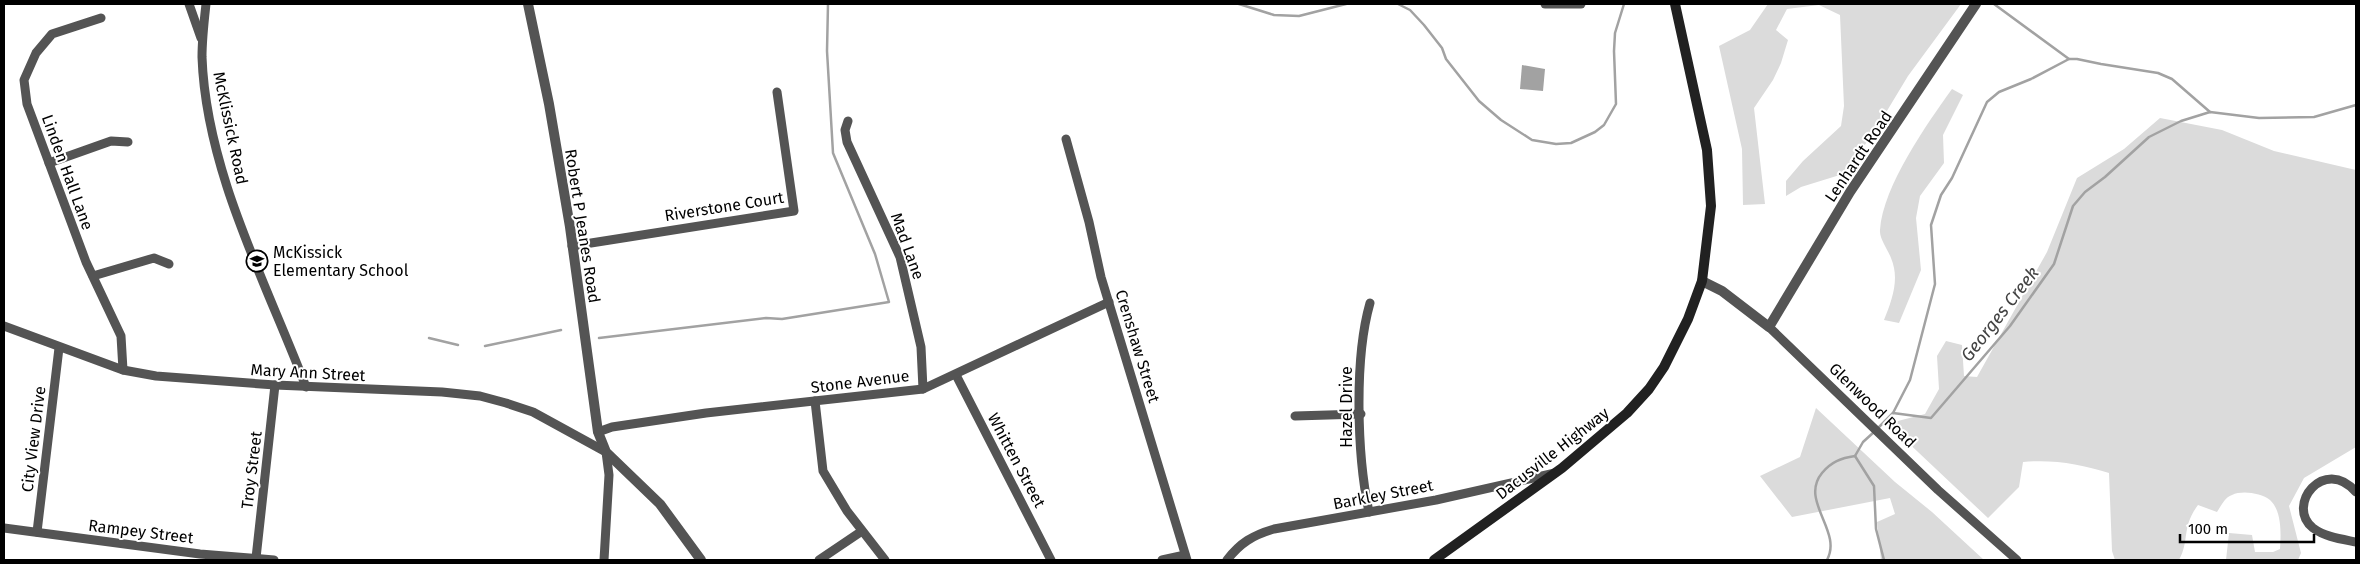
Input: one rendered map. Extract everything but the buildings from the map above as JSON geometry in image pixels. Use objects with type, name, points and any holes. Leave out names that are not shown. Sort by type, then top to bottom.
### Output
[{"type":"main road","name":"Dacusville Highway","points":[[1434,560],[1554,473],[1628,413],[1664,367],[1688,319],[1702,280],[1711,206],[1707,150],[1674,4]]},
{"type":"street","name":"McKlissick Road","points":[[189,4],[202,40]]},
{"type":"street","name":"McKlissick Road","points":[[206,4],[202,59],[208,108],[220,163],[240,222],[306,387]]},
{"type":"street","name":"Robert P Jeanes Road","points":[[528,4],[549,104],[572,246],[598,432],[606,452]]},
{"type":"street","points":[[1545,4],[1581,4]]},
{"type":"street","name":"Lenhardt Road","points":[[1769,327],[1850,192],[1976,4]]},
{"type":"street","name":"Linden Hall Lane","points":[[101,18],[52,34],[36,53],[24,80],[27,104],[49,163],[93,276],[121,336],[124,370]]},
{"type":"street","name":"Riverstone Court","points":[[572,246],[794,210],[777,92]]},
{"type":"street","name":"Mad Lane","points":[[848,121],[846,130],[847,142],[900,256],[921,347],[923,389]]},
{"type":"street","name":"Crenshaw Street","points":[[1066,139],[1109,302],[1186,558]]},
{"type":"street","points":[[49,163],[111,142],[128,142]]},
{"type":"street","points":[[93,276],[154,258],[169,264]]},
{"type":"street","name":"Glenwood Road","points":[[1702,280],[1722,291],[1769,327],[1866,418],[1938,490],[2017,560]]},
{"type":"street","name":"Stone Avenue","points":[[598,432],[612,427],[706,413],[923,389],[1109,302]]},
{"type":"street","name":"Hazel Drive","points":[[1370,303],[1365,321],[1361,359],[1362,463],[1370,512]]},
{"type":"street","name":"Mary Ann Street","points":[[4,326],[59,348],[124,370],[156,376],[306,387],[442,392],[480,396],[506,402],[534,412],[606,452]]},
{"type":"street","name":"City View Drive","points":[[37,532],[59,348]]},
{"type":"street","name":"Whitten Street","points":[[956,375],[1051,560]]},
{"type":"street","name":"Troy Street","points":[[256,558],[275,385]]},
{"type":"street","points":[[815,401],[824,471],[847,511],[885,560]]},
{"type":"street","points":[[1295,416],[1361,414]]},
{"type":"street","points":[[604,560],[609,475],[606,452]]},
{"type":"street","points":[[606,452],[660,504],[701,560]]},
{"type":"street","name":"Barkley Street","points":[[1227,560],[1238,546],[1256,534],[1436,500],[1554,473]]},
{"type":"street","points":[[2356,492],[2351,486],[2341,481],[2320,480],[2311,487],[2307,494],[2304,516],[2311,527],[2327,536],[2356,542]]},
{"type":"street","name":"Rampey Street","points":[[4,528],[190,552],[274,560]]},
{"type":"street","points":[[819,560],[862,531]]},
{"type":"street","points":[[1162,560],[1186,558]]},
{"type":"shaded area","points":[[1768,4],[1961,4],[1908,76],[1873,134],[1843,174],[1801,187],[1786,196],[1786,181],[1803,161],[1841,126],[1844,106],[1840,15],[1819,5],[1787,9],[1776,30],[1788,40],[1781,63],[1773,80],[1754,108],[1765,204],[1743,205],[1742,149],[1719,46],[1750,30]]},
{"type":"shaded area","points":[[1522,65],[1545,69],[1543,91],[1520,89]]},
{"type":"shaded area","points":[[1952,89],[1963,95],[1943,135],[1944,163],[1920,196],[1916,218],[1921,270],[1899,323],[1884,320],[1894,289],[1895,274],[1894,266],[1880,233],[1883,213],[1889,194],[1908,156]]},
{"type":"shaded area","points":[[2160,118],[2222,130],[2274,151],[2356,170],[2356,447],[2304,478],[2289,506],[2301,553],[2298,560],[2226,560],[2229,533],[2252,535],[2255,552],[2273,552],[2280,549],[2280,523],[2274,505],[2270,500],[2262,496],[2251,493],[2236,493],[2223,502],[2217,512],[2198,505],[2189,520],[2179,560],[2115,560],[2112,551],[2109,473],[2066,463],[2045,461],[2023,462],[2019,487],[1988,518],[1901,436],[1894,422],[1925,414],[1939,389],[1937,356],[1946,341],[1962,345],[1964,376],[1977,377],[2047,252],[2077,178],[2124,149]]},
{"type":"shaded area","points":[[1816,408],[1895,482],[1932,512],[1984,560],[1881,560],[1877,522],[1895,514],[1890,498],[1792,517],[1760,476],[1800,457]]},
{"type":"waterway","points":[[599,338],[766,318],[782,319],[889,302],[875,254],[833,153],[827,51],[828,4]]},
{"type":"waterway","points":[[1239,4],[1274,15],[1299,16],[1346,4]]},
{"type":"waterway","points":[[1398,4],[1410,10],[1424,25],[1442,48],[1446,59],[1479,101],[1501,120],[1532,140],[1556,144],[1571,143],[1595,132],[1604,125],[1616,104],[1615,33],[1624,4]]},
{"type":"waterway","points":[[1994,4],[2069,59],[2158,73],[2172,79],[2210,112]]},
{"type":"waterway","points":[[1878,428],[1893,413],[1910,380],[1935,284],[1931,225],[1941,195],[1952,178],[1987,102],[1999,92],[2031,79],[2069,59]]},
{"type":"waterway","name":"Georges Creek","points":[[1893,413],[1931,418],[2010,326],[2054,264],[2073,206],[2085,192],[2105,177],[2149,137],[2181,121],[2210,112],[2259,118],[2314,117],[2356,105]]},
{"type":"waterway","points":[[485,346],[561,330]]},
{"type":"waterway","points":[[429,338],[458,345]]},
{"type":"waterway","name":"Georges Creek","points":[[1855,456],[1863,442],[1874,432]]},
{"type":"waterway","name":"Georges Creek","points":[[1855,456],[1874,486],[1876,529],[1884,560]]},
{"type":"waterway","points":[[1827,560],[1830,538],[1815,494],[1816,484],[1825,469],[1833,463],[1855,456]]},
{"type":"place","name":"McKissick Elementary School","points":[[257,261]]}]
